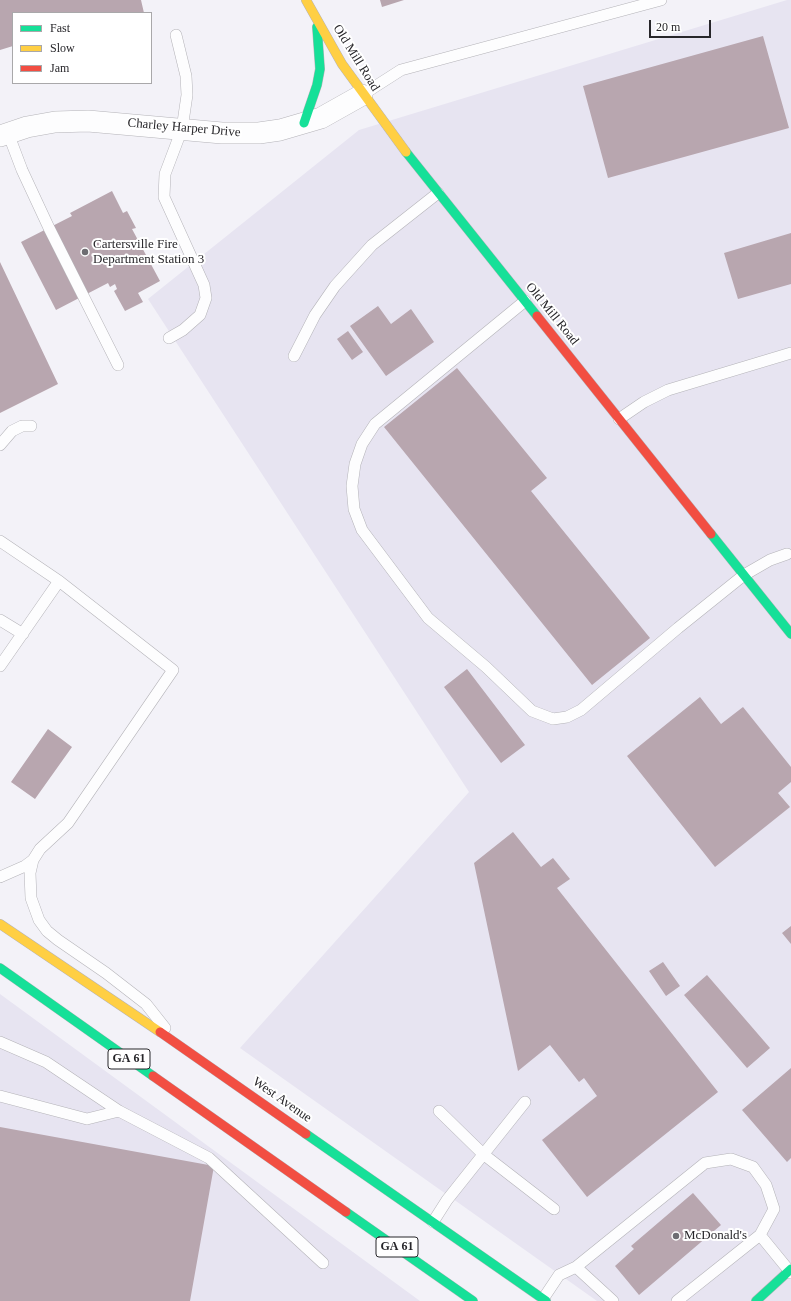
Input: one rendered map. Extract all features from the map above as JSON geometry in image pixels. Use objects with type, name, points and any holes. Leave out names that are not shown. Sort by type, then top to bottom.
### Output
[{"type":"main road","name":"Old Mill Road","points":[[306,0],[314,16],[362,95],[438,193],[791,634]]},
{"type":"main road","points":[[304,123],[317,85],[320,69],[318,33],[314,16]]},
{"type":"main road","name":"West Avenue","points":[[0,924],[179,1045],[545,1300]]},
{"type":"main road","name":"GA 61","points":[[0,968],[473,1301]]},
{"type":"main road","points":[[756,1301],[790,1270]]},
{"type":"street","name":"Charley Harper Drive","points":[[4,135],[27,127],[55,122],[88,121],[222,133],[259,133],[321,118],[362,95]]},
{"type":"lane","points":[[362,95],[400,70],[661,0]]},
{"type":"lane","points":[[169,338],[184,330],[200,315],[206,298],[204,285],[164,197],[165,174],[182,129],[187,95],[186,76],[176,35]]},
{"type":"lane","points":[[4,135],[22,170],[48,228],[118,365]]},
{"type":"lane","points":[[294,356],[315,315],[335,286],[372,245],[438,193]]},
{"type":"lane","points":[[525,301],[375,424],[362,444],[355,464],[353,493],[354,508],[362,530],[428,618],[486,667],[532,711],[553,719],[567,717],[581,710],[678,628],[744,575],[770,560],[787,554]]},
{"type":"lane","points":[[619,420],[644,402],[668,390],[791,353]]},
{"type":"lane","points":[[0,445],[12,431],[22,426],[31,426]]},
{"type":"lane","points":[[0,541],[59,581],[173,670],[68,823],[40,849],[33,860],[30,873],[31,898],[39,920],[48,931],[58,940],[106,973],[146,1004],[179,1045]]},
{"type":"lane","points":[[0,666],[59,581]]},
{"type":"lane","points":[[0,620],[23,634]]},
{"type":"lane","points":[[0,877],[25,866],[33,860]]},
{"type":"lane","points":[[0,1042],[46,1062],[120,1111],[209,1158],[324,1263]]},
{"type":"lane","points":[[0,1096],[87,1119],[120,1111]]},
{"type":"lane","points":[[433,1222],[447,1200],[525,1102]]},
{"type":"lane","points":[[439,1111],[483,1154],[554,1209]]},
{"type":"lane","points":[[545,1300],[559,1275],[576,1267],[705,1163],[731,1159],[752,1166],[766,1184],[774,1210],[760,1235],[677,1301]]},
{"type":"lane","points":[[760,1235],[790,1270]]},
{"type":"lane","points":[[576,1267],[613,1301]]},
{"type":"shaded area","points":[[791,0],[791,1301],[597,1301],[240,1048],[469,792],[148,299],[359,130]]},
{"type":"shaded area","points":[[0,994],[420,1301],[0,1301]]},
{"type":"building","points":[[0,0],[141,0],[144,12],[12,12],[12,46],[0,50]]},
{"type":"building","points":[[380,0],[404,0],[382,7]]},
{"type":"building","points":[[763,36],[789,128],[608,178],[583,86]]},
{"type":"building","name":"Cartersville Fire Department Station 3","points":[[112,191],[123,213],[127,211],[136,228],[132,229],[160,281],[138,293],[143,302],[125,311],[114,291],[117,289],[115,284],[110,287],[108,283],[56,310],[21,242],[72,216],[70,213]]},
{"type":"building","points":[[791,233],[791,284],[738,299],[724,253]]},
{"type":"building","points":[[0,262],[58,384],[0,413]]},
{"type":"building","points":[[378,306],[391,324],[411,309],[434,342],[386,376],[350,326]]},
{"type":"building","points":[[348,331],[363,352],[352,360],[337,339]]},
{"type":"building","points":[[457,368],[547,478],[531,491],[650,638],[592,685],[384,427]]},
{"type":"building","points":[[467,669],[525,745],[501,763],[444,687]]},
{"type":"building","points":[[700,697],[721,724],[743,707],[791,767],[791,782],[778,793],[790,807],[715,867],[627,756]]},
{"type":"building","points":[[48,729],[72,747],[35,799],[11,782]]},
{"type":"building","points":[[513,832],[541,867],[553,858],[570,879],[557,888],[718,1092],[587,1197],[542,1140],[597,1096],[584,1078],[579,1082],[550,1045],[518,1071],[474,863]]},
{"type":"building","points":[[791,926],[791,944],[782,933]]},
{"type":"building","points":[[663,962],[680,986],[666,996],[649,971]]},
{"type":"building","points":[[707,975],[770,1048],[747,1068],[684,995]]},
{"type":"building","points":[[791,1068],[791,1158],[787,1162],[742,1110]]},
{"type":"building","points":[[0,1127],[214,1166],[190,1301],[0,1301]]},
{"type":"building","name":"McDonald's","points":[[693,1193],[721,1225],[639,1295],[615,1266],[634,1249],[631,1246]]},
{"type":"traffic: fast","points":[[304,123],[317,85],[320,69],[317,27]]},
{"type":"traffic: fast","points":[[406,152],[537,316]]},
{"type":"traffic: fast","points":[[711,534],[791,634]]},
{"type":"traffic: fast","points":[[0,968],[153,1076]]},
{"type":"traffic: fast","points":[[306,1134],[546,1301]]},
{"type":"traffic: fast","points":[[346,1212],[473,1301]]},
{"type":"traffic: fast","points":[[756,1301],[791,1269]]},
{"type":"traffic: slow","points":[[306,0],[342,64],[406,152]]},
{"type":"traffic: slow","points":[[0,924],[160,1032]]},
{"type":"traffic: jam","points":[[537,316],[711,534]]},
{"type":"traffic: jam","points":[[160,1032],[306,1134]]},
{"type":"traffic: jam","points":[[153,1076],[346,1212]]},
{"type":"place","name":"Cartersville Fire Department Station 3","points":[[85,252]]},
{"type":"place","name":"McDonald's","points":[[676,1236]]}]
